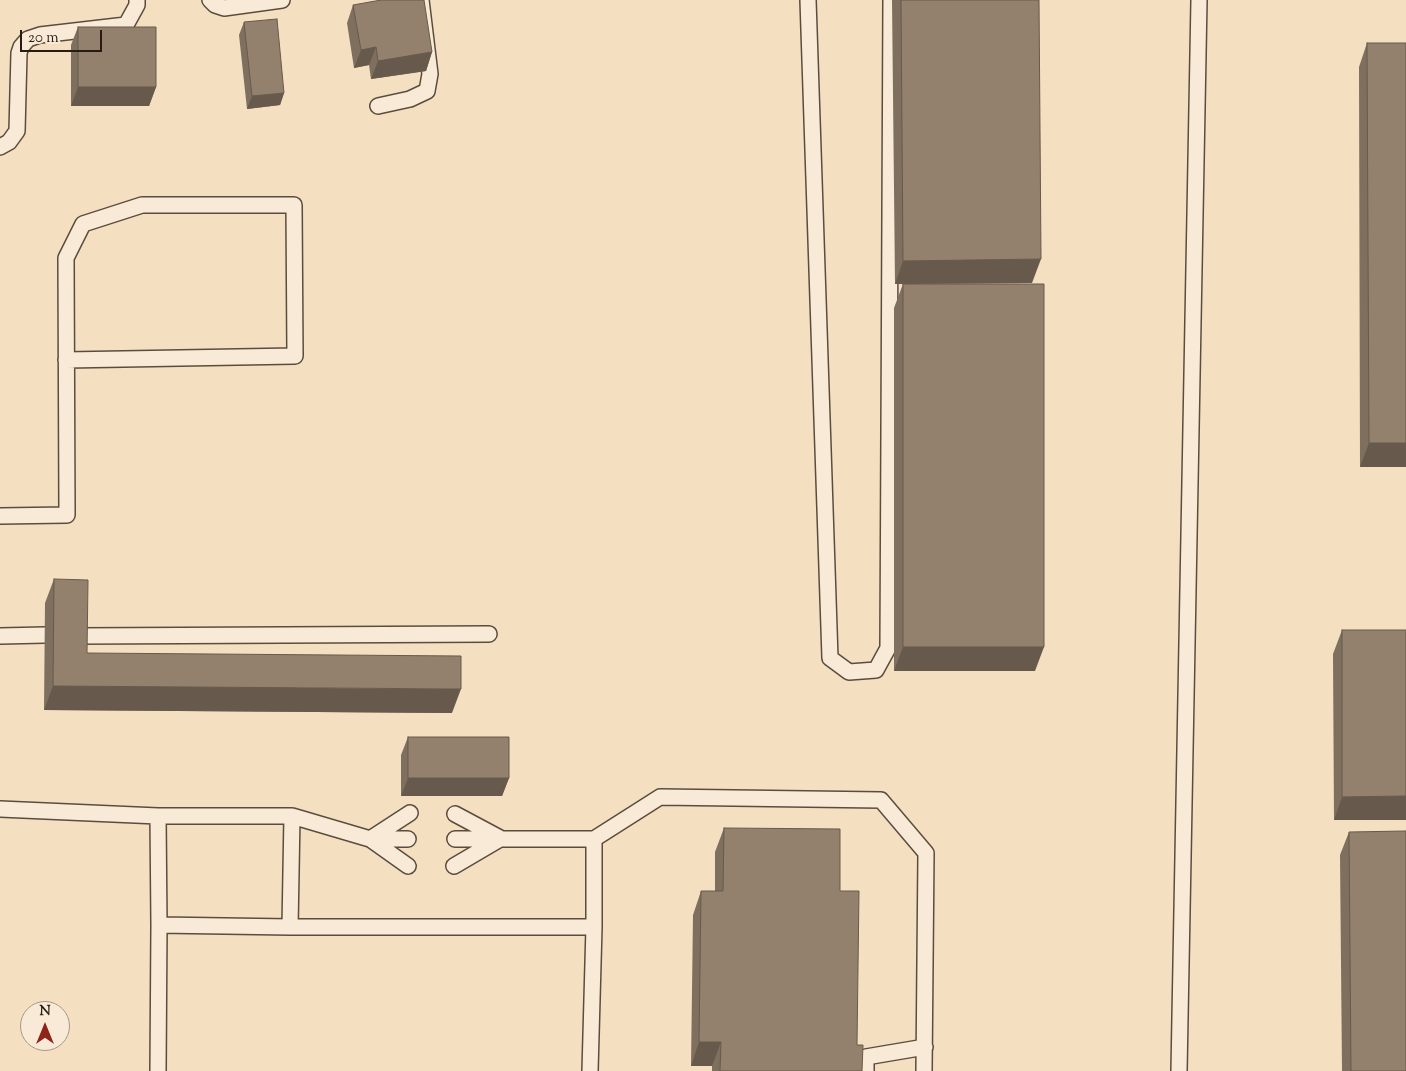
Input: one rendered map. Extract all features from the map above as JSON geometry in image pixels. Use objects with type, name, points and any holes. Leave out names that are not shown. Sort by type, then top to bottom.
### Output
[{"type":"lane","points":[[0,146],[9,142],[17,131],[19,53],[21,47],[28,39],[40,35],[126,25],[137,5],[137,0]]},
{"type":"lane","points":[[210,0],[215,5],[224,8],[282,0]]},
{"type":"lane","points":[[378,106],[410,99],[427,91],[430,74],[421,0]]},
{"type":"lane","points":[[808,0],[830,658],[850,672],[876,670],[888,648],[891,0]]},
{"type":"lane","points":[[1179,1071],[1199,0]]},
{"type":"lane","points":[[0,516],[67,515],[66,360],[66,258],[83,224],[142,205],[294,205],[295,356],[66,360]]},
{"type":"lane","points":[[79,636],[490,634]]},
{"type":"lane","points":[[0,636],[45,635]]},
{"type":"lane","points":[[455,839],[594,839],[660,797],[881,800],[926,853],[924,1071]]},
{"type":"lane","points":[[0,810],[158,816],[292,816],[370,839],[408,839]]},
{"type":"lane","points":[[370,839],[410,813]]},
{"type":"lane","points":[[455,814],[502,838]]},
{"type":"lane","points":[[158,816],[158,1071]]},
{"type":"lane","points":[[290,927],[292,816]]},
{"type":"lane","points":[[454,866],[502,838]]},
{"type":"lane","points":[[370,839],[408,866]]},
{"type":"lane","points":[[590,1071],[594,927],[594,839]]},
{"type":"lane","points":[[159,925],[594,927]]},
{"type":"lane","points":[[866,1071],[866,1057],[925,1047]]},
{"type":"building","points":[[381,0],[424,0],[432,52],[378,61],[376,47],[361,50],[353,5]]},
{"type":"building","points":[[901,0],[1039,0],[1041,259],[903,261]]},
{"type":"building","points":[[277,19],[284,93],[252,96],[244,22]]},
{"type":"building","points":[[78,27],[156,27],[156,87],[78,87]]},
{"type":"building","points":[[1367,43],[1406,43],[1406,443],[1369,443]]},
{"type":"building","points":[[903,284],[1044,284],[1044,647],[903,647]]},
{"type":"building","points":[[54,579],[88,580],[87,653],[461,656],[461,689],[53,686]]},
{"type":"building","points":[[1342,630],[1406,630],[1406,796],[1342,797]]},
{"type":"building","points":[[408,737],[509,737],[509,778],[408,778]]},
{"type":"building","points":[[724,828],[840,829],[840,891],[859,891],[857,1045],[863,1045],[862,1071],[720,1071],[721,1042],[699,1042],[701,891],[723,891]]},
{"type":"building","points":[[1406,831],[1406,1071],[1351,1071],[1349,832]]}]
